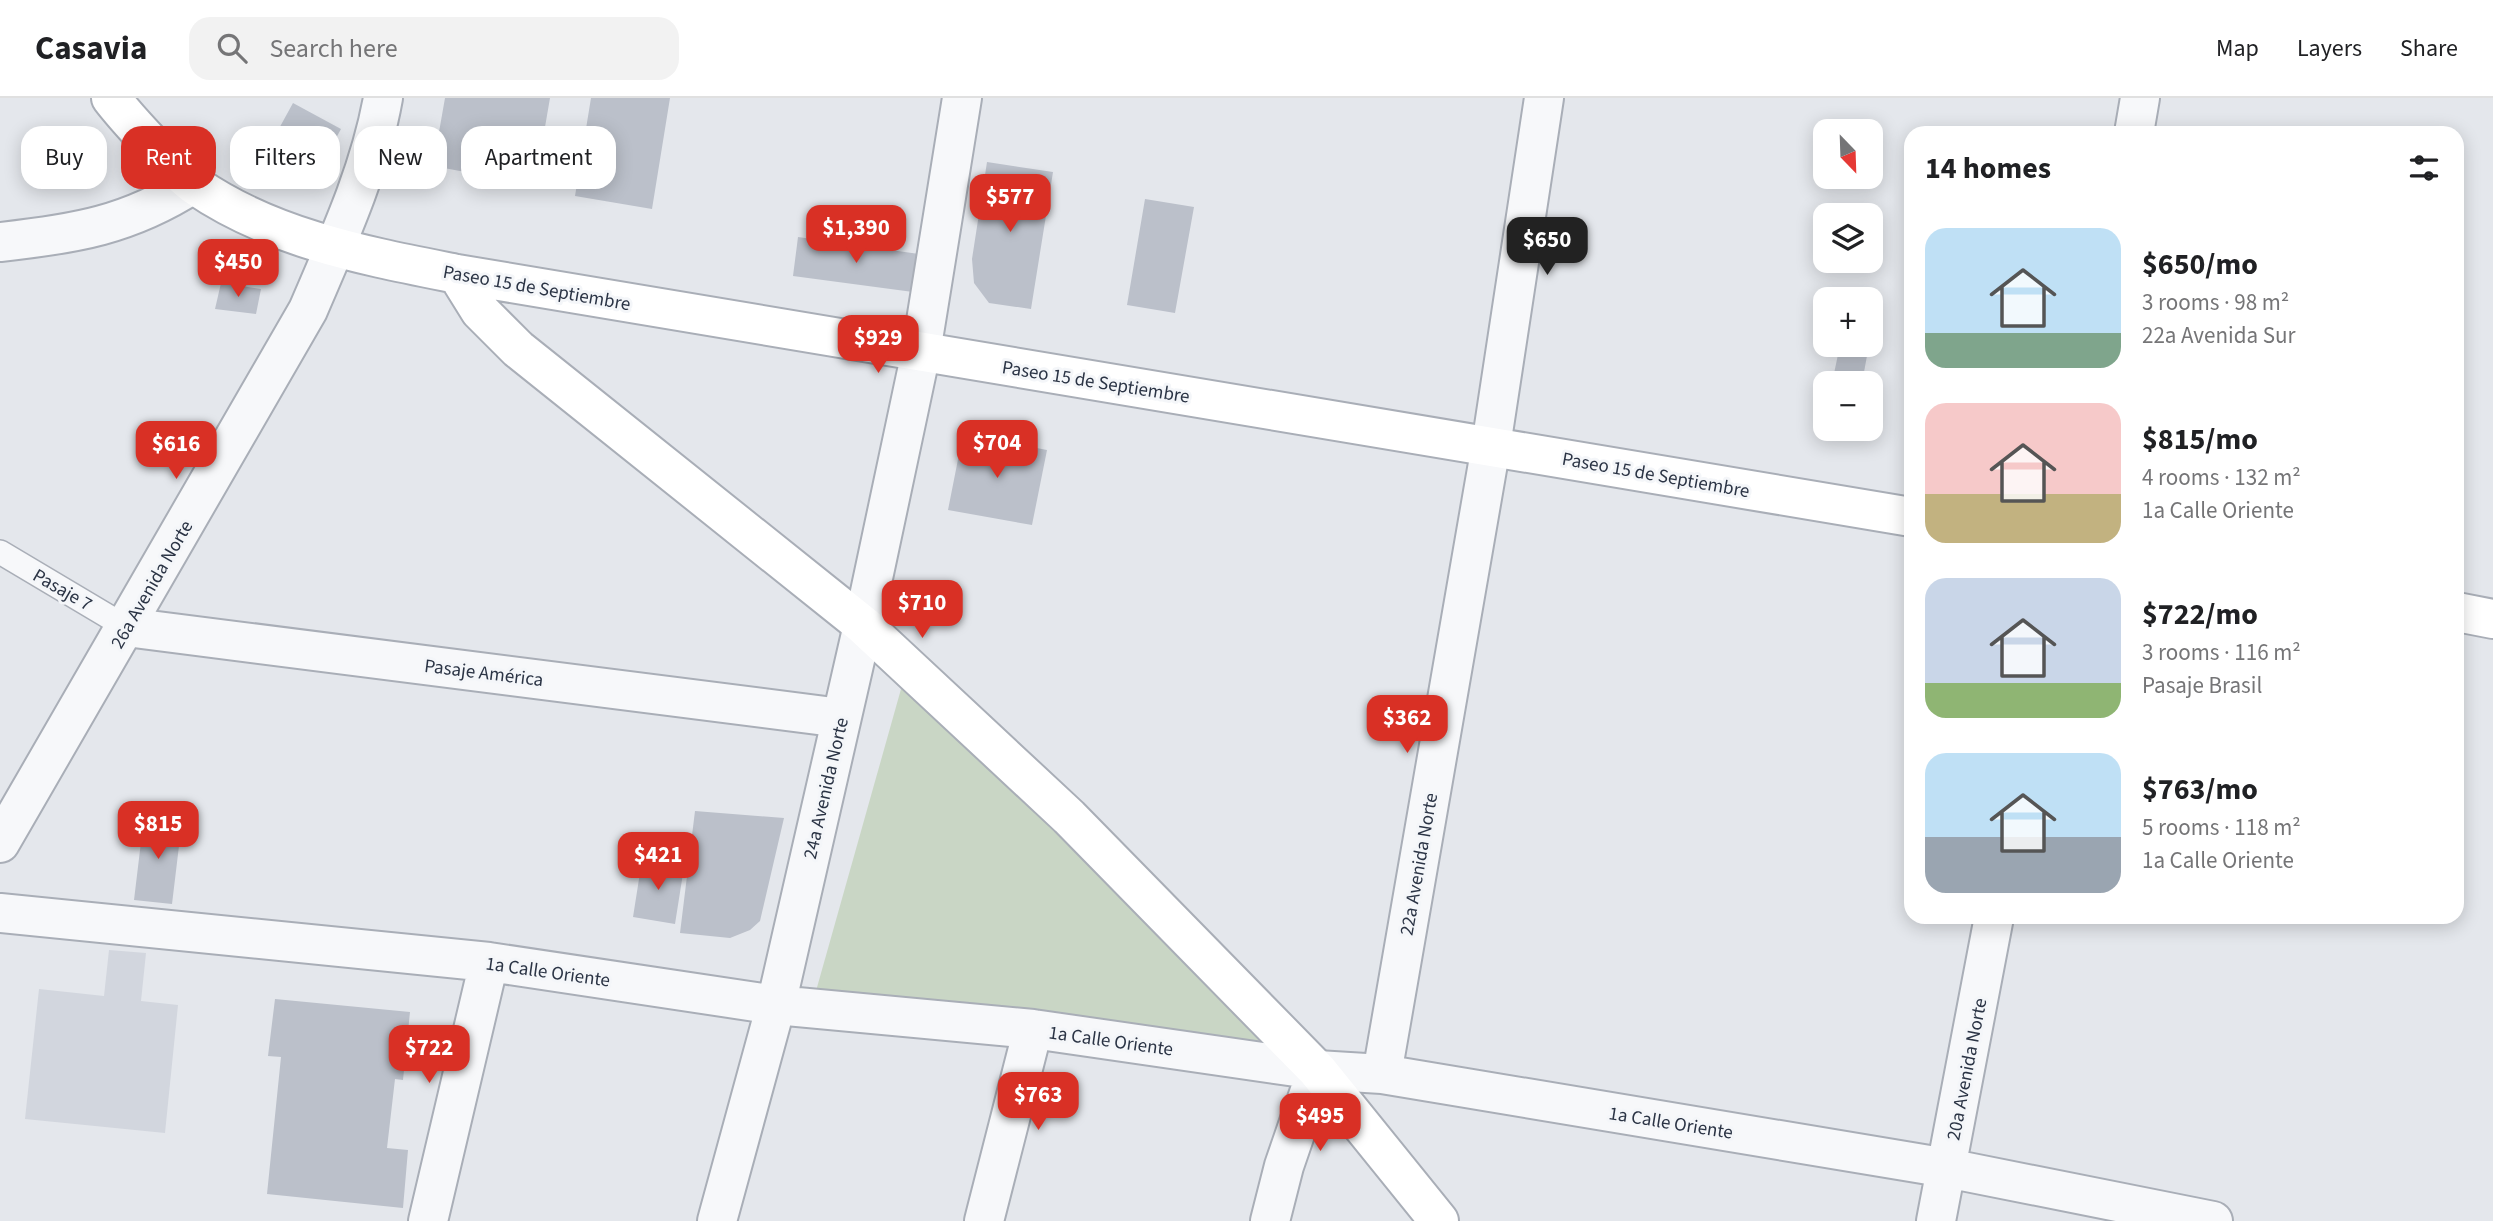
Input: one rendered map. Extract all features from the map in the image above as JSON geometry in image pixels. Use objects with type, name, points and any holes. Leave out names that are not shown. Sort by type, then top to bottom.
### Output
[{"type":"street","name":"Paseo 15 de Septiembre","points":[[111,98],[138,126]]},
{"type":"street","name":"24a Avenida Norte","points":[[717,1221],[776,1005],[863,625],[921,352],[962,98]]},
{"type":"street","name":"22a Avenida Norte","points":[[1382,1074],[1491,446],[1544,98]]},
{"type":"street","points":[[2135,126],[2140,98]]},
{"type":"street","name":"26a Avenida Norte","points":[[0,843],[308,310],[335,249],[381,114]]},
{"type":"street","points":[[0,242],[110,225],[163,204],[186,189]]},
{"type":"street","name":"Paseo 15 de Septiembre","points":[[201,189],[235,211],[335,249],[457,274],[1904,516]]},
{"type":"street","points":[[457,274],[480,311],[518,349],[863,625],[1069,817],[1317,1070],[1439,1221]]},
{"type":"street","points":[[2464,613],[2493,619]]},
{"type":"street","name":"Pasaje América","points":[[126,627],[841,718]]},
{"type":"street","name":"1a Calle Oriente","points":[[0,913],[489,962],[776,1005],[1033,1029],[1317,1070],[1382,1074],[1947,1168],[2213,1221]]},
{"type":"street","name":"20a Avenida Norte","points":[[1936,1221],[1993,924]]},
{"type":"street","points":[[428,1221],[489,962]]},
{"type":"street","points":[[984,1221],[1033,1029]]},
{"type":"street","points":[[1270,1221],[1284,1166],[1317,1070]]},
{"type":"lane","name":"Pasaje 7","points":[[0,552],[126,627]]},
{"type":"shaded area","points":[[109,950],[146,953],[141,1001],[178,1005],[165,1133],[25,1119],[39,989],[104,996]]},
{"type":"green space","points":[[903,682],[1223,997],[1271,1045],[816,991]]},
{"type":"building","points":[[445,98],[550,98],[545,126],[461,126],[461,171],[447,169],[447,126],[440,126]]},
{"type":"building","points":[[591,98],[670,98],[652,209],[575,196],[576,189],[616,189],[616,126],[586,126]]},
{"type":"building","points":[[293,103],[335,126],[280,126]]},
{"type":"building","points":[[987,162],[1053,172],[1031,309],[989,303],[974,283],[972,259]]},
{"type":"building","points":[[1145,199],[1194,207],[1175,313],[1127,305]]},
{"type":"building","points":[[798,237],[919,254],[913,292],[793,276]]},
{"type":"building","points":[[221,283],[261,289],[256,314],[215,309]]},
{"type":"building","points":[[1837,357],[1867,357],[1864,371],[1835,371]]},
{"type":"building","points":[[963,434],[1047,450],[1032,525],[948,510]]},
{"type":"building","points":[[695,811],[784,818],[760,921],[750,930],[730,938],[680,933]]},
{"type":"building","points":[[144,817],[182,821],[172,904],[134,900]]},
{"type":"building","points":[[642,860],[684,867],[675,924],[633,917]]},
{"type":"building","points":[[275,999],[410,1012],[403,1080],[395,1079],[387,1148],[408,1150],[403,1208],[267,1194],[281,1057],[268,1056]]}]
